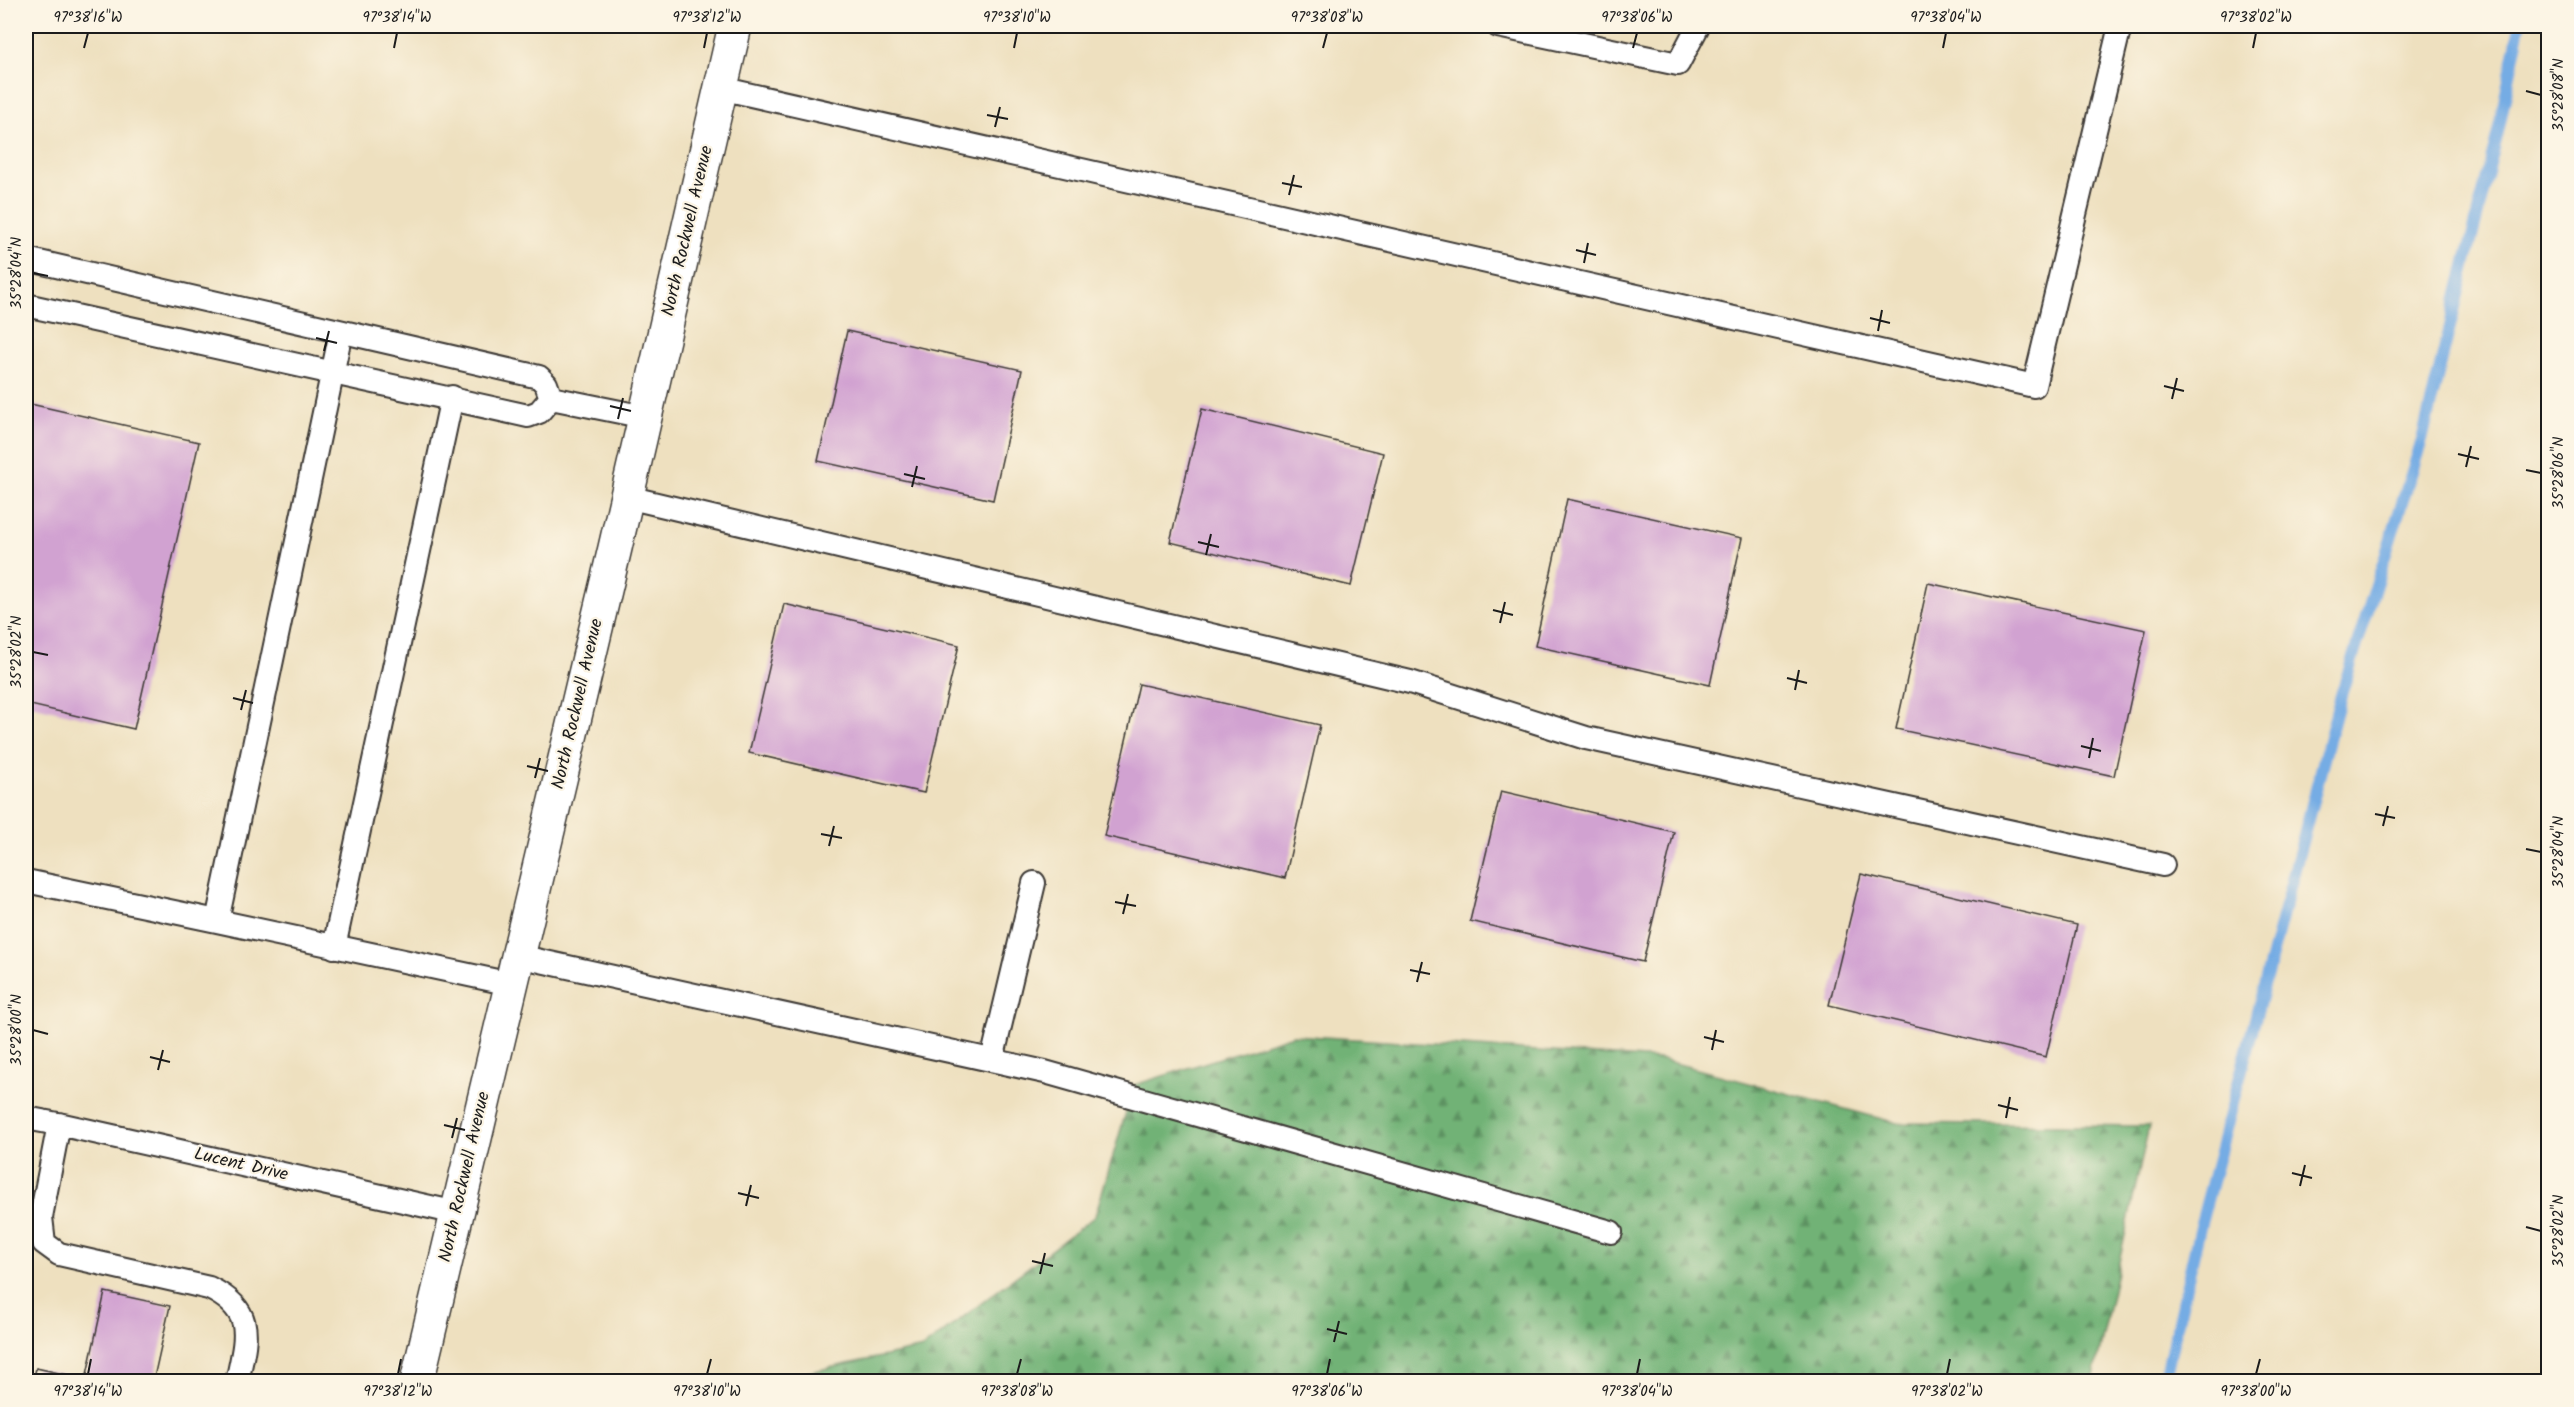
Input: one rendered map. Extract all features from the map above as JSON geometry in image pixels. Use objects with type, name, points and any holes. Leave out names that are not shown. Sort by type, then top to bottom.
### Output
[{"type":"main road","name":"North Rockwell Avenue","points":[[417,1382],[627,497],[735,26]]},
{"type":"lane","points":[[1498,26],[1678,64],[1698,26]]},
{"type":"lane","points":[[720,88],[2034,386],[2120,26]]},
{"type":"lane","points":[[26,259],[539,378],[546,384],[551,398]]},
{"type":"lane","points":[[26,305],[333,371],[528,416],[539,412],[551,398]]},
{"type":"lane","points":[[217,921],[341,332]]},
{"type":"lane","points":[[334,947],[452,398]]},
{"type":"lane","points":[[551,398],[645,417]]},
{"type":"lane","points":[[627,497],[1410,682],[1586,738],[2163,866]]},
{"type":"lane","points":[[26,881],[334,947],[514,970],[992,1060],[1056,1075],[1611,1232]]},
{"type":"lane","points":[[992,1060],[1034,883]]},
{"type":"lane","name":"Lucent Drive","points":[[26,1118],[457,1213]]},
{"type":"lane","points":[[58,1124],[40,1217],[44,1244],[59,1254],[209,1288],[229,1298],[239,1312],[247,1334],[237,1382]]},
{"type":"green space","points":[[1293,1035],[1660,1059],[1897,1123],[2149,1126],[2093,1381],[763,1382],[923,1348],[1095,1216],[1134,1085]]},
{"type":"building","points":[[847,331],[1022,370],[993,500],[818,461]]},
{"type":"building","points":[[26,403],[199,442],[134,729],[26,704]]},
{"type":"building","points":[[1202,409],[1383,453],[1351,586],[1170,542]]},
{"type":"building","points":[[1567,499],[1742,538],[1710,685],[1535,646]]},
{"type":"building","points":[[1928,583],[2146,630],[2114,776],[1896,729]]},
{"type":"building","points":[[784,604],[959,645],[924,793],[749,753]]},
{"type":"building","points":[[1139,684],[1320,725],[1285,878],[1104,836]]},
{"type":"building","points":[[1501,791],[1674,832],[1643,962],[1470,921]]},
{"type":"building","points":[[1861,874],[2077,925],[2046,1057],[1829,1005]]},
{"type":"building","points":[[105,1292],[170,1306],[153,1382],[33,1382],[36,1368],[86,1379]]},
{"type":"waterway","points":[[2164,1382],[2200,1227],[2341,695],[2422,440],[2498,132],[2520,26]]}]
